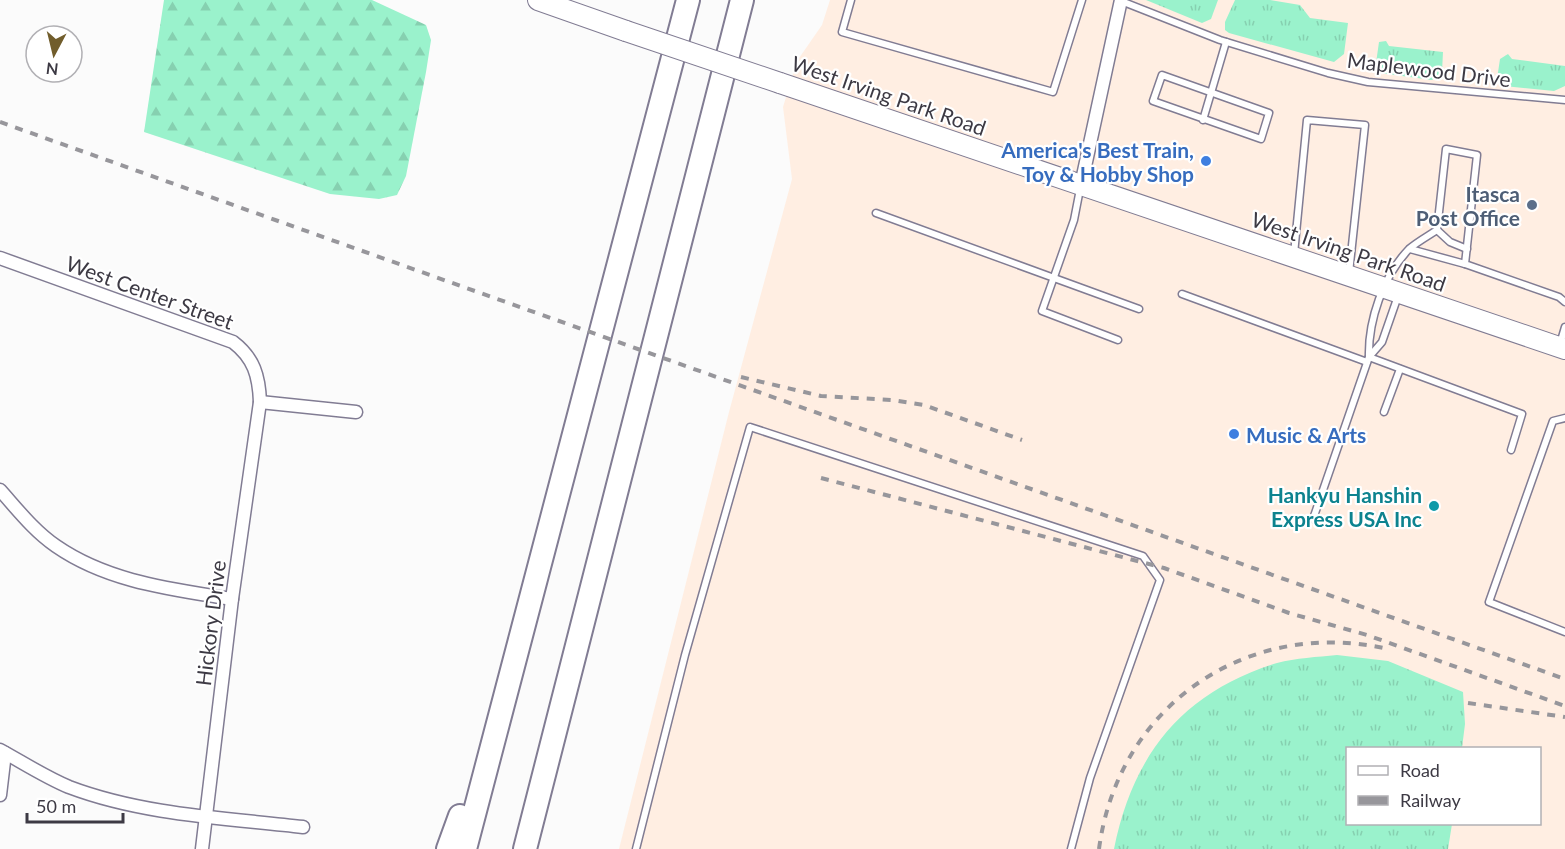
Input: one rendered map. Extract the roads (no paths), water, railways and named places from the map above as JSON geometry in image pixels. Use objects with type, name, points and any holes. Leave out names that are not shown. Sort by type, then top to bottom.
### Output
[{"type":"highway","points":[[465,849],[688,0]]},
{"type":"highway","points":[[525,849],[742,0]]},
{"type":"highway","points":[[706,147],[754,0]]},
{"type":"highway","points":[[448,849],[505,694]]},
{"type":"main road","name":"West Irving Park Road","points":[[538,0],[1562,348]]},
{"type":"street","points":[[1081,185],[1119,0]]},
{"type":"street","name":"West Center Street","points":[[0,258],[233,342],[250,356],[254,364],[260,402]]},
{"type":"street","points":[[260,402],[356,412]]},
{"type":"street","name":"Hickory Drive","points":[[202,849],[232,599],[260,402]]},
{"type":"street","points":[[0,490],[55,546],[91,565],[145,586],[232,599]]},
{"type":"street","points":[[0,795],[2,751],[67,786],[101,797],[166,812],[303,827]]},
{"type":"lane","points":[[851,0],[842,32],[1053,92],[1082,0]]},
{"type":"lane","name":"Maplewood Drive","points":[[1119,0],[1226,42],[1328,73],[1368,82],[1565,100]]},
{"type":"lane","points":[[1203,120],[1226,42]]},
{"type":"lane","points":[[1162,75],[1269,113],[1261,139],[1203,120],[1153,101],[1162,75]]},
{"type":"lane","points":[[1294,258],[1308,120],[1365,125],[1349,276]]},
{"type":"lane","points":[[1368,360],[1368,337],[1410,249],[1437,230],[1446,149],[1477,155],[1465,264]]},
{"type":"lane","points":[[1081,185],[1074,220],[1042,311],[1118,340]]},
{"type":"lane","points":[[876,213],[1139,309]]},
{"type":"lane","points":[[1437,230],[1450,242],[1467,249]]},
{"type":"lane","points":[[1410,249],[1465,264],[1559,297],[1565,302]]},
{"type":"lane","points":[[1313,519],[1368,360],[1382,342],[1391,291]]},
{"type":"lane","points":[[1182,294],[1368,360],[1400,369],[1522,414],[1511,450]]},
{"type":"lane","points":[[1562,348],[1565,327]]},
{"type":"lane","points":[[1384,412],[1400,369]]},
{"type":"lane","points":[[1565,418],[1553,421],[1489,602],[1565,632]]},
{"type":"lane","points":[[636,849],[685,655],[750,427],[1143,556],[1160,580],[1090,778],[1071,849]]},
{"type":"railway","points":[[0,122],[1565,679]]},
{"type":"railway","points":[[741,377],[821,396],[892,400],[924,405],[1022,440]]},
{"type":"railway","points":[[821,478],[1164,568],[1289,613],[1367,635],[1565,706]]},
{"type":"railway","points":[[1099,849],[1111,798],[1132,752],[1162,714],[1198,683],[1240,660],[1286,646],[1336,642],[1388,649]]},
{"type":"railway","points":[[1468,703],[1565,717]]},
{"type":"place","name":"America's Best Train, Toy & Hobby Shop","points":[[1206,161]]},
{"type":"place","name":"Itasca Post Office","points":[[1532,205]]},
{"type":"place","name":"Music & Arts","points":[[1234,434]]},
{"type":"place","name":"Hankyu Hanshin Express USA Inc","points":[[1434,506]]}]
